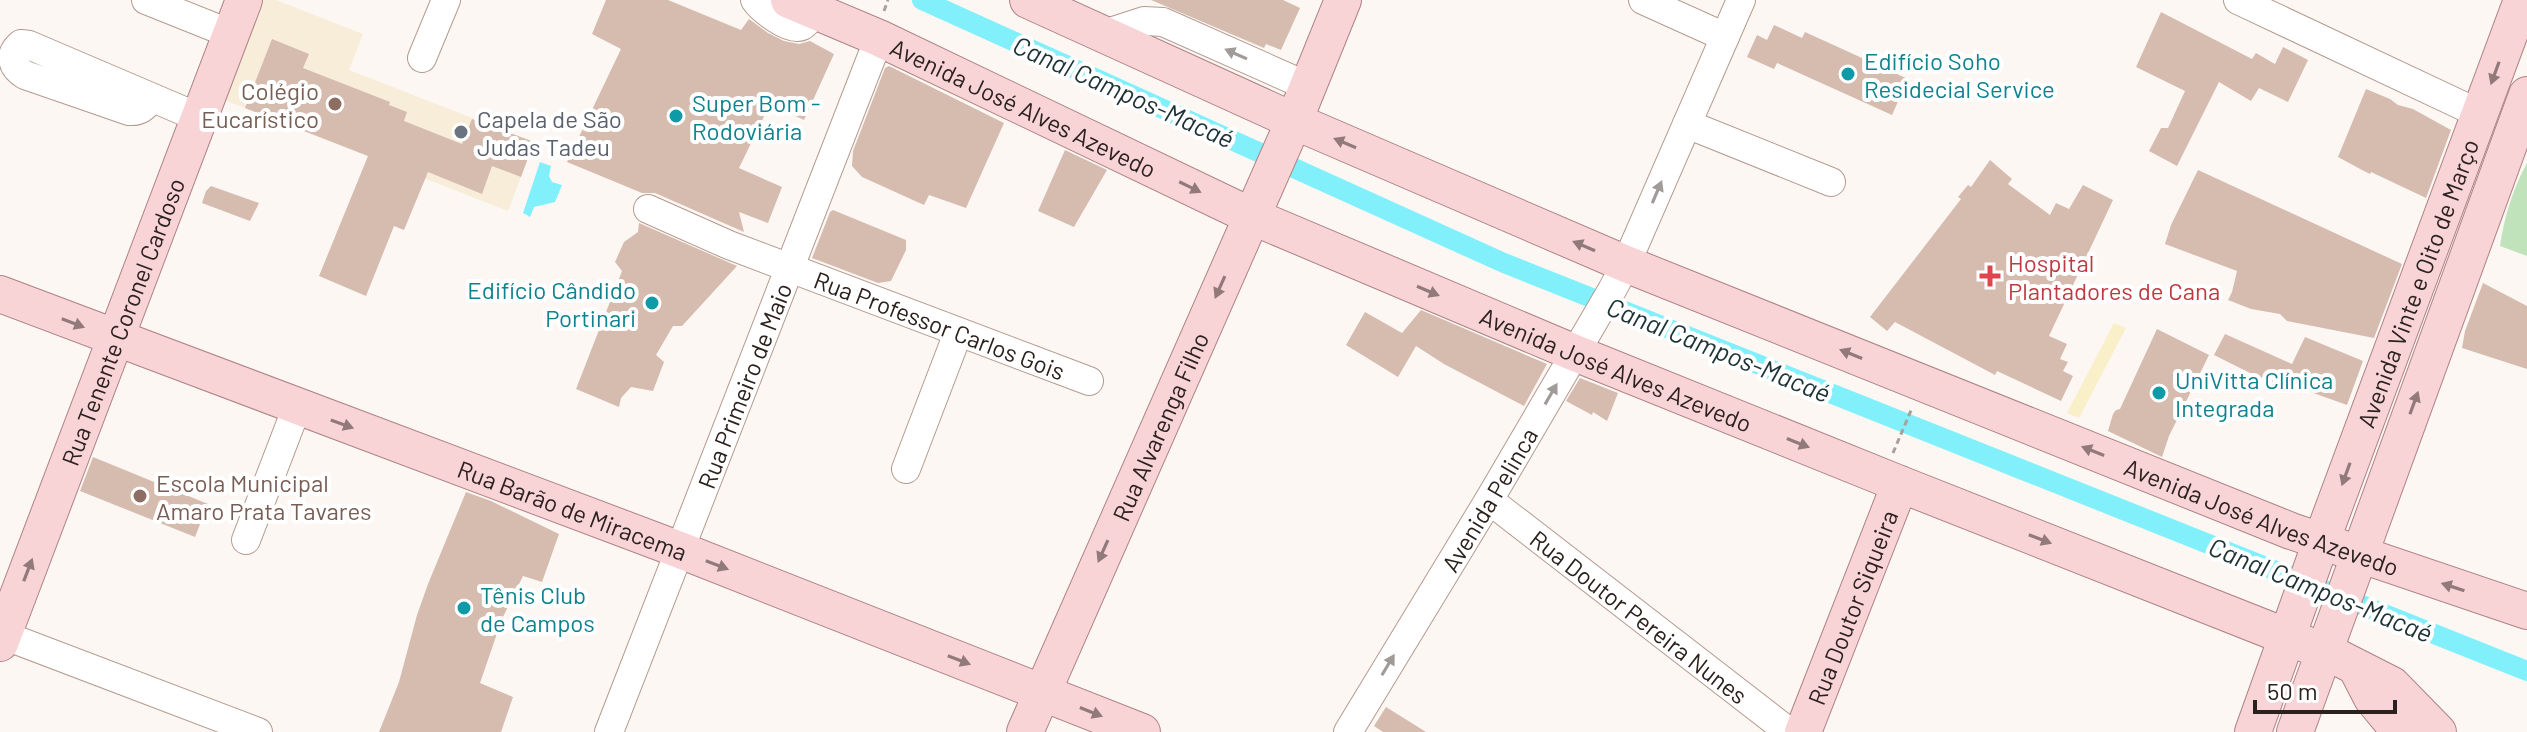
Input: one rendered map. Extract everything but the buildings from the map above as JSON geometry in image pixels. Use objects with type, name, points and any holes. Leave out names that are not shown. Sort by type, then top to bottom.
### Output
[{"type":"main road","name":"Rua Tenente Coronel Cardoso","points":[[2,639],[244,0]]},
{"type":"main road","name":"Avenida José Alves Azevedo","points":[[1028,0],[1104,34],[1281,149],[1619,277],[2317,554],[2527,611]]},
{"type":"main road","name":"Rua Alvarenga Filho","points":[[1025,732],[1281,149],[1343,0]]},
{"type":"main road","name":"Avenida Vinte e Oito de Março","points":[[2291,628],[2522,0]]},
{"type":"main road","name":"Avenida José Alves Azevedo","points":[[803,6],[882,22],[1251,216],[1583,339],[1900,484],[2328,640],[2356,666],[2392,685],[2438,732]]},
{"type":"main road","name":"Avenida Vinte e Oito de Março","points":[[2328,640],[2520,131],[2527,95]]},
{"type":"main road","name":"Rua Barão de Miracema","points":[[0,294],[680,550],[1142,732]]},
{"type":"main road","name":"Rua Doutor Siqueira","points":[[1803,732],[1900,484]]},
{"type":"main road","points":[[2253,732],[2291,628]]},
{"type":"main road","points":[[2295,732],[2328,640]]},
{"type":"main road","points":[[2356,666],[2372,698],[2400,732]]},
{"type":"street","points":[[146,0],[231,34]]},
{"type":"street","points":[[422,58],[446,0]]},
{"type":"street","points":[[755,0],[772,18],[796,27],[802,26],[803,6]]},
{"type":"street","points":[[1643,0],[1725,37]]},
{"type":"street","name":"Avenida Pelinca","points":[[1348,732],[1489,500],[1619,277],[1741,0]]},
{"type":"street","points":[[2238,0],[2480,114]]},
{"type":"street","points":[[1104,34],[1144,21],[1163,22],[1307,86]]},
{"type":"street","name":"Rua Primeiro de Maio","points":[[609,732],[790,269],[882,22]]},
{"type":"street","points":[[152,98],[200,118]]},
{"type":"street","points":[[1687,124],[1831,182]]},
{"type":"street","name":"Rua Professor Carlos Gois","points":[[648,209],[701,234],[790,269],[1089,381]]},
{"type":"street","points":[[906,469],[958,333]]},
{"type":"street","points":[[246,540],[297,407]]},
{"type":"street","name":"Rua Doutor Pereira Nunes","points":[[1489,500],[1789,732]]},
{"type":"street","points":[[2,639],[258,732]]},
{"type":"path","points":[[882,22],[888,0]]},
{"type":"path","points":[[1896,446],[1913,403]]},
{"type":"shaded area","name":"Colégio Eucarístico","points":[[254,0],[276,0],[363,34],[349,70],[534,142],[508,211],[224,100]]},
{"type":"green space","points":[[2527,163],[2527,256],[2500,246],[2510,203]]},
{"type":"sand","points":[[2114,323],[2126,328],[2079,418],[2067,413]]},
{"type":"water","points":[[540,162],[551,166],[549,176],[552,182],[562,185],[555,202],[534,207],[530,217],[523,213]]},
{"type":"waterway","name":"Canal Campos-Macaé","points":[[922,0],[1504,263],[2527,671]]},
{"type":"place","name":"Edifício Soho Residecial Service","points":[[1848,74]]},
{"type":"place","name":"Colégio Eucarístico","points":[[335,104]]},
{"type":"place","name":"Super Bom - Rodoviária","points":[[676,116]]},
{"type":"place","name":"Capela de São Judas Tadeu","points":[[461,132]]},
{"type":"place","name":"Hospital Plantadores de Cana","points":[[1990,276]]},
{"type":"place","name":"Edifício Cândido Portinari","points":[[652,303]]},
{"type":"place","name":"UniVitta Clínica Integrada","points":[[2159,393]]},
{"type":"place","name":"Escola Municipal Amaro Prata Tavares","points":[[140,496]]},
{"type":"place","name":"Tênis Club de Campos","points":[[464,608]]}]
